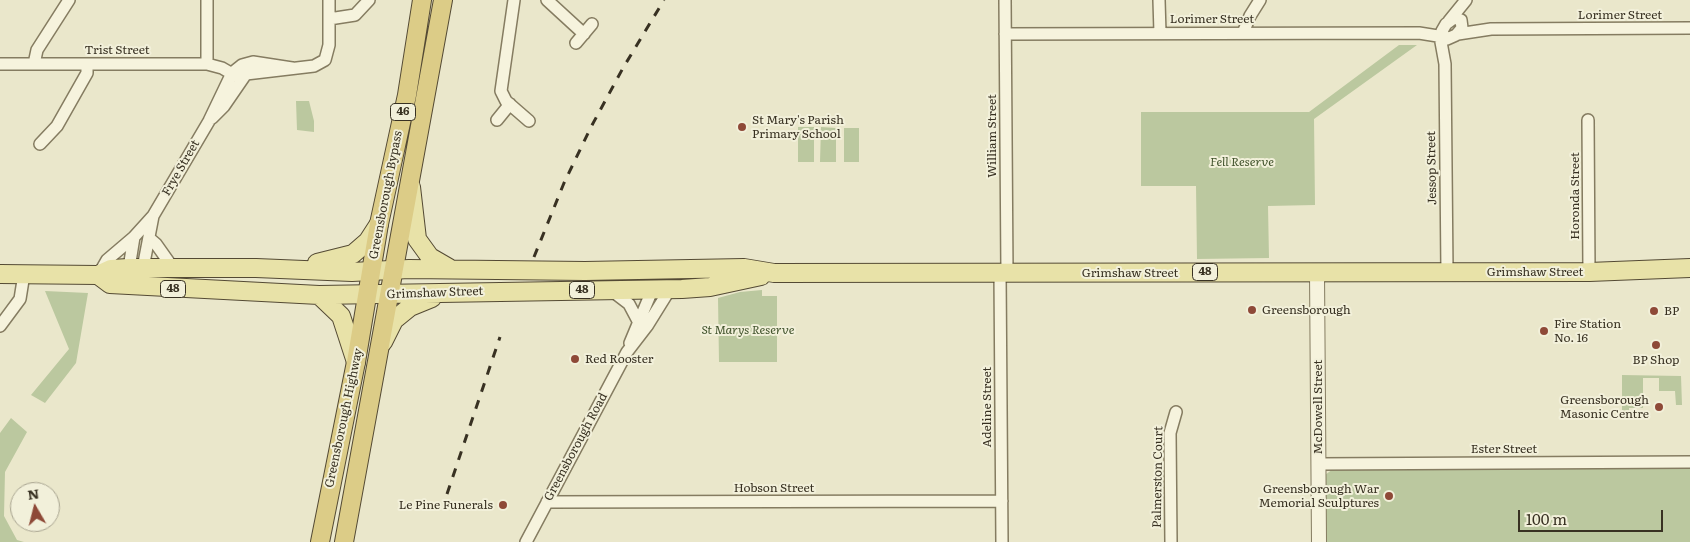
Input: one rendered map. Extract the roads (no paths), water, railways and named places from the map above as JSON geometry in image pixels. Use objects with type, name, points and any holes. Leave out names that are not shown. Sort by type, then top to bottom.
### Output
[{"type":"highway","name":"Greensborough Bypass","points":[[371,271],[379,224],[407,95],[422,0]]},
{"type":"highway","name":"Greensborough Bypass","points":[[394,270],[411,187],[444,0]]},
{"type":"highway","name":"46","points":[[390,295],[394,270]]},
{"type":"highway","name":"46","points":[[368,295],[371,271]]},
{"type":"highway","name":"Greensborough Highway","points":[[320,542],[368,295]]},
{"type":"highway","name":"Greensborough Highway","points":[[344,542],[390,295]]},
{"type":"main road","points":[[411,187],[415,229],[419,243],[430,257],[453,269]]},
{"type":"main road","points":[[287,269],[350,256],[368,242],[379,224]]},
{"type":"main road","name":"Grimshaw Street","points":[[0,274],[98,276],[112,269],[136,268],[371,271],[744,268],[774,273],[1004,273],[1636,272],[1690,268]]},
{"type":"main road","name":"Frye Street","points":[[136,268],[136,286]]},
{"type":"main road","name":"Greensborough Road","points":[[662,289],[669,270]]},
{"type":"main road","name":"Grimshaw Street","points":[[1636,272],[1690,278]]},
{"type":"main road","name":"Grimshaw Street","points":[[98,276],[110,284],[136,286],[319,295],[390,295],[662,289],[710,286],[774,273]]},
{"type":"main road","points":[[380,350],[389,328],[405,310],[418,303],[449,293]]},
{"type":"main road","points":[[319,295],[342,316],[356,362]]},
{"type":"street","points":[[38,64],[47,37],[69,0]]},
{"type":"street","points":[[207,0],[207,64]]},
{"type":"street","points":[[236,76],[314,66],[322,63],[329,51],[329,0]]},
{"type":"street","points":[[329,16],[350,10],[365,0]]},
{"type":"street","points":[[329,16],[354,15],[369,0]]},
{"type":"street","points":[[514,0],[501,86],[503,96],[529,121]]},
{"type":"street","points":[[547,0],[580,38],[592,24]]},
{"type":"street","name":"William Street","points":[[1004,273],[1005,0]]},
{"type":"street","points":[[1159,0],[1160,33]]},
{"type":"street","points":[[1243,33],[1250,16],[1260,0]]},
{"type":"street","name":"Jessop Street","points":[[1447,272],[1445,64],[1450,30],[1468,0]]},
{"type":"street","name":"Lorimer Street","points":[[1005,34],[1418,33],[1491,29],[1690,28]]},
{"type":"street","name":"Trist Street","points":[[0,64],[207,64],[236,76]]},
{"type":"street","points":[[40,144],[57,126],[86,72],[87,64]]},
{"type":"street","name":"Frye Street","points":[[136,268],[134,237],[153,216],[209,120],[224,106],[236,76]]},
{"type":"street","points":[[497,120],[510,104]]},
{"type":"street","name":"Horonda Street","points":[[1588,120],[1589,272]]},
{"type":"street","name":"Frye Street","points":[[136,268],[149,238],[153,216]]},
{"type":"street","points":[[98,276],[107,260],[134,237]]},
{"type":"street","points":[[149,238],[156,244],[173,268]]},
{"type":"street","name":"McDowell Street","points":[[1317,272],[1319,542]]},
{"type":"street","name":"Adeline Street","points":[[1002,542],[1004,273]]},
{"type":"street","points":[[0,326],[20,299],[24,274]]},
{"type":"street","points":[[610,289],[629,304],[638,320]]},
{"type":"street","name":"Greensborough Road","points":[[526,542],[627,352],[638,320],[662,289]]},
{"type":"street","name":"Greensborough Road","points":[[627,352],[647,326],[662,289]]},
{"type":"street","name":"Palmerston Court","points":[[1171,542],[1170,433],[1176,412]]},
{"type":"street","name":"Ester Street","points":[[1319,464],[1690,462]]},
{"type":"street","name":"Hobson Street","points":[[547,502],[1002,501]]},
{"type":"railway","points":[[534,257],[564,183],[591,127],[623,68],[664,0]]},
{"type":"railway","points":[[447,494],[500,337]]},
{"type":"place","name":"St Mary's Parish Primary School","points":[[742,127]]},
{"type":"place","name":"Greensborough","points":[[1252,310]]},
{"type":"place","name":"BP","points":[[1654,311]]},
{"type":"place","name":"Fire Station No. 16","points":[[1544,331]]},
{"type":"place","name":"BP Shop","points":[[1656,345]]},
{"type":"place","name":"Red Rooster","points":[[575,359]]},
{"type":"place","name":"Greensborough Masonic Centre","points":[[1659,407]]},
{"type":"place","name":"Greensborough War Memorial Sculptures","points":[[1389,496]]},
{"type":"place","name":"Le Pine Funerals","points":[[503,505]]},
{"type":"park label","name":"Fell Reserve","points":[[1242,162]]},
{"type":"park label","name":"St Marys Reserve","points":[[748,330]]}]
